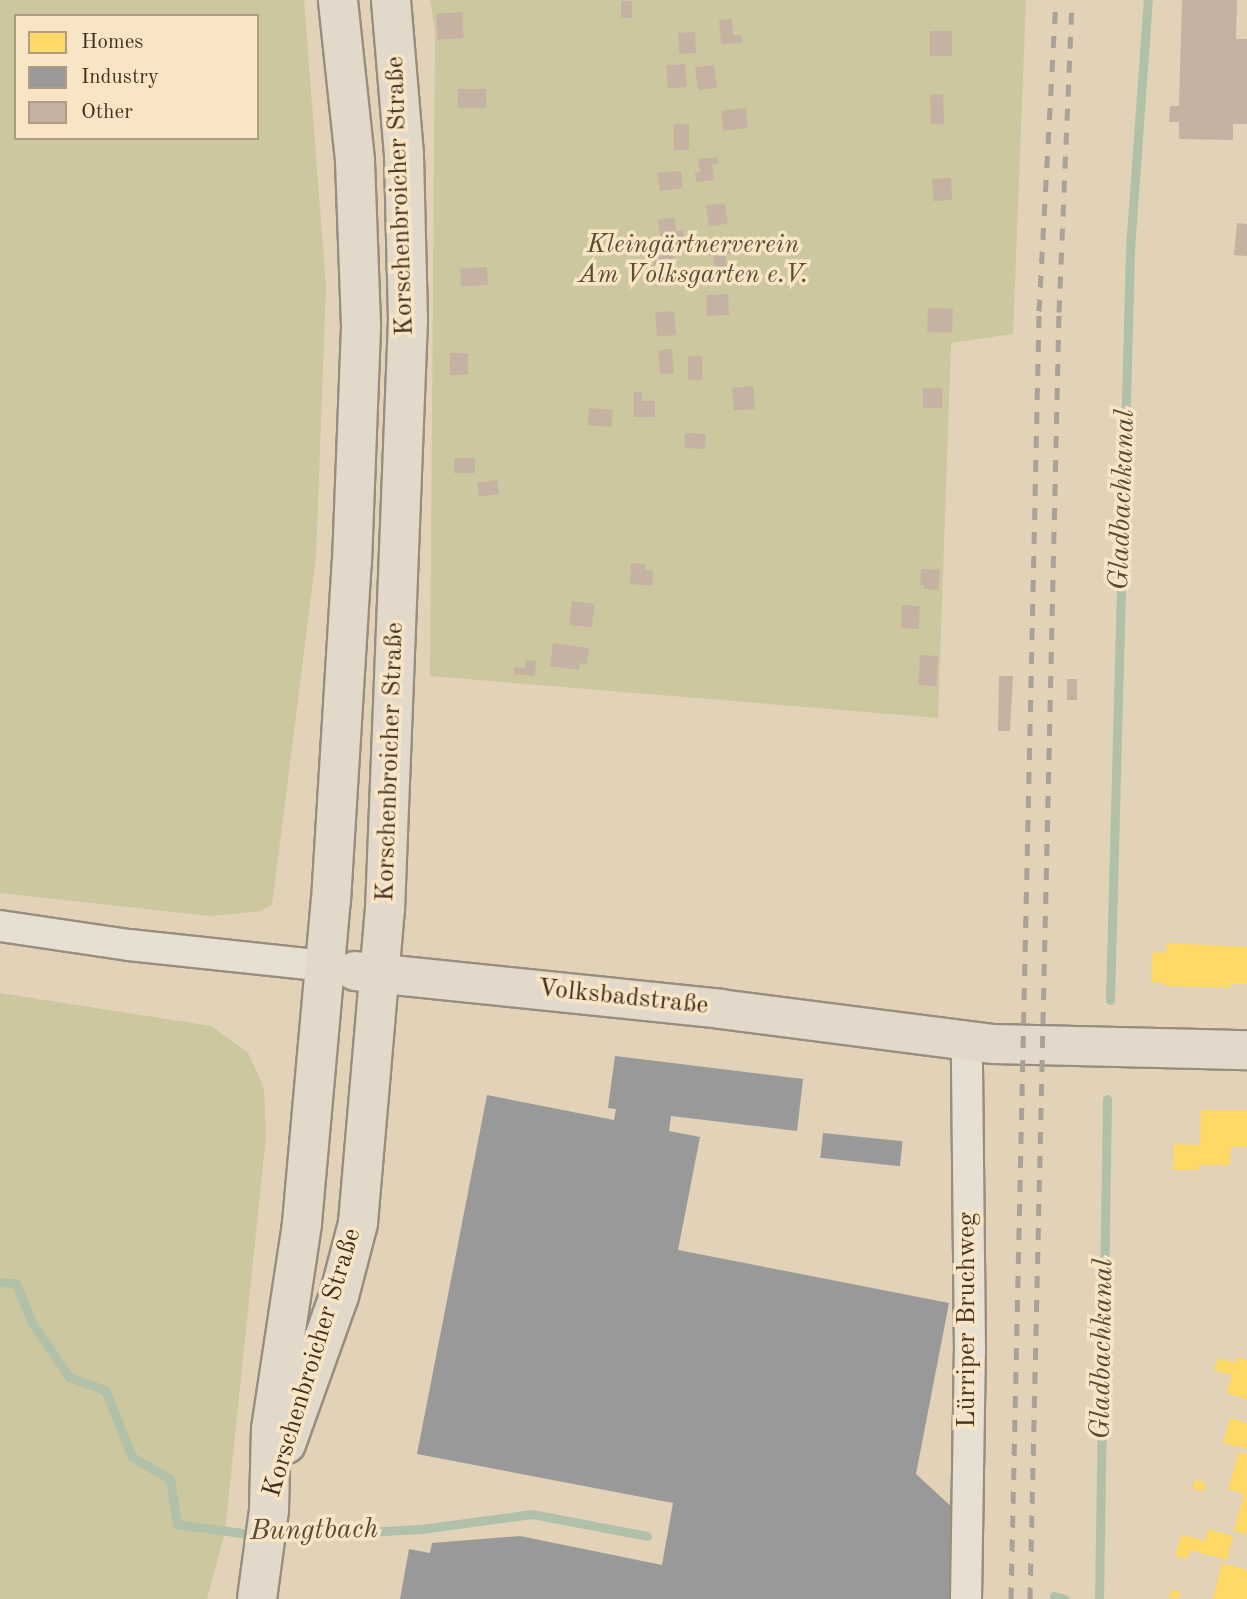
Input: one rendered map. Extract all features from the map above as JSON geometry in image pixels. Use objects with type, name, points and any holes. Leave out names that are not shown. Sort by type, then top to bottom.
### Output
[{"type":"main road","name":"Korschenbroicher Straße","points":[[259,1583],[268,1510],[271,1429],[302,1223],[325,966],[352,562],[361,325],[355,160],[338,0]]},
{"type":"main road","name":"Korschenbroicher Straße","points":[[268,1510],[291,1427],[340,1296],[358,1223],[379,974],[393,749],[408,320],[404,155],[391,0]]},
{"type":"main road","name":"Volksbadstraße","points":[[325,966],[708,1008],[967,1041],[1080,1047],[1247,1050]]},
{"type":"street","name":"Volksbadstraße","points":[[0,926],[128,945],[325,966]]},
{"type":"street","name":"Lürriper Bruchweg","points":[[966,1599],[970,1352],[967,1041]]},
{"type":"green space","points":[[0,0],[304,0],[326,287],[316,557],[272,905],[261,911],[211,916],[0,893]]},
{"type":"green space","name":"Kleingärtnerverein Am Volksgarten e.V.","points":[[430,0],[1026,0],[1013,334],[951,343],[938,718],[430,676],[435,31]]},
{"type":"green space","points":[[0,993],[211,1026],[248,1053],[264,1088],[266,1136],[225,1532],[207,1599],[0,1599]]},
{"type":"building: Homes","points":[[1167,943],[1247,947],[1247,984],[1230,984],[1230,988],[1165,986],[1165,983],[1151,982],[1152,952],[1166,953]]},
{"type":"building: Homes","points":[[1201,1110],[1247,1110],[1247,1147],[1231,1147],[1230,1165],[1199,1165],[1199,1170],[1173,1170],[1174,1144],[1200,1145]]},
{"type":"building: Homes","points":[[1237,1357],[1247,1360],[1247,1399],[1226,1393],[1232,1375],[1214,1370],[1218,1358],[1235,1363]]},
{"type":"building: Homes","points":[[1230,1418],[1247,1423],[1247,1449],[1223,1443]]},
{"type":"building: Homes","points":[[1239,1452],[1247,1454],[1247,1534],[1234,1531],[1244,1494],[1228,1489]]},
{"type":"building: Homes","points":[[1195,1480],[1206,1483],[1203,1492],[1193,1489]]},
{"type":"building: Homes","points":[[1208,1529],[1233,1536],[1227,1560],[1190,1550],[1187,1559],[1175,1556],[1181,1534],[1205,1541]]},
{"type":"building: Homes","points":[[1222,1563],[1247,1570],[1247,1599],[1213,1599]]},
{"type":"building: Homes","points":[[1171,1589],[1181,1592],[1179,1599],[1169,1598]]},
{"type":"building: Industry","points":[[615,1056],[803,1079],[797,1131],[671,1116],[669,1131],[700,1137],[678,1250],[949,1303],[916,1474],[955,1510],[953,1599],[400,1599],[409,1549],[430,1553],[432,1543],[520,1536],[662,1565],[673,1503],[417,1454],[487,1095],[614,1120],[616,1109],[608,1108]]},
{"type":"building: Industry","points":[[823,1133],[903,1141],[900,1166],[820,1158]]},
{"type":"building: Other","points":[[1182,0],[1237,0],[1236,39],[1247,39],[1247,124],[1233,124],[1233,140],[1179,139],[1179,122],[1169,122],[1170,106],[1179,106]]},
{"type":"building: Other","points":[[621,1],[632,1],[632,18],[621,18]]},
{"type":"building: Other","points":[[462,12],[464,38],[438,40],[436,14]]},
{"type":"building: Other","points":[[732,19],[733,35],[741,35],[742,43],[721,44],[719,20]]},
{"type":"building: Other","points":[[930,31],[952,31],[952,56],[930,56]]},
{"type":"building: Other","points":[[695,32],[696,53],[679,54],[678,33]]},
{"type":"building: Other","points":[[685,64],[687,87],[668,89],[666,66]]},
{"type":"building: Other","points":[[714,65],[717,88],[698,90],[695,67]]},
{"type":"building: Other","points":[[458,89],[486,89],[486,108],[458,108]]},
{"type":"building: Other","points":[[930,94],[943,94],[944,124],[931,124]]},
{"type":"building: Other","points":[[746,108],[748,128],[723,131],[721,111]]},
{"type":"building: Other","points":[[674,124],[689,124],[689,150],[674,150]]},
{"type":"building: Other","points":[[717,157],[718,164],[712,165],[714,180],[696,182],[695,173],[700,172],[698,159]]},
{"type":"building: Other","points":[[681,172],[683,188],[660,191],[657,173]]},
{"type":"building: Other","points":[[951,178],[952,200],[933,201],[932,179]]},
{"type":"building: Other","points":[[725,203],[728,224],[709,226],[706,206]]},
{"type":"building: Other","points":[[675,218],[676,231],[683,230],[684,240],[661,243],[658,219]]},
{"type":"building: Other","points":[[1237,223],[1247,224],[1247,256],[1234,255]]},
{"type":"building: Other","points":[[731,246],[732,253],[725,254],[727,267],[715,269],[712,249]]},
{"type":"building: Other","points":[[674,254],[676,277],[655,279],[653,256]]},
{"type":"building: Other","points":[[487,267],[488,285],[461,286],[460,268]]},
{"type":"building: Other","points":[[728,294],[729,315],[707,316],[706,295]]},
{"type":"building: Other","points":[[928,308],[953,309],[952,333],[927,332]]},
{"type":"building: Other","points":[[674,311],[676,335],[657,337],[655,313]]},
{"type":"building: Other","points":[[672,349],[674,373],[660,374],[658,350]]},
{"type":"building: Other","points":[[450,353],[468,353],[468,375],[450,375]]},
{"type":"building: Other","points":[[688,356],[702,356],[702,380],[688,380]]},
{"type":"building: Other","points":[[753,386],[755,409],[734,411],[732,388]]},
{"type":"building: Other","points":[[923,388],[942,388],[942,408],[923,408]]},
{"type":"building: Other","points":[[634,392],[642,392],[642,401],[655,401],[655,417],[634,417]]},
{"type":"building: Other","points":[[589,408],[613,410],[611,427],[588,425]]},
{"type":"building: Other","points":[[685,433],[706,434],[705,449],[684,448]]},
{"type":"building: Other","points":[[454,458],[475,458],[475,473],[454,473]]},
{"type":"building: Other","points":[[497,480],[499,494],[479,497],[477,483]]},
{"type":"building: Other","points":[[631,563],[645,564],[645,570],[653,571],[652,586],[630,584]]},
{"type":"building: Other","points":[[921,569],[940,570],[938,590],[924,589],[924,585],[920,585]]},
{"type":"building: Other","points":[[572,601],[595,604],[592,628],[569,625]]},
{"type":"building: Other","points":[[902,605],[920,606],[919,629],[901,628]]},
{"type":"building: Other","points":[[553,643],[589,648],[587,664],[580,663],[579,670],[550,666]]},
{"type":"building: Other","points":[[920,655],[938,656],[936,686],[918,685]]},
{"type":"building: Other","points":[[526,660],[536,661],[535,676],[514,674],[514,667],[525,668]]},
{"type":"building: Other","points":[[999,676],[1013,676],[1010,731],[998,731]]},
{"type":"building: Other","points":[[1067,679],[1077,679],[1077,700],[1067,700]]},
{"type":"waterway","name":"Gladbachkanal","points":[[1110,1000],[1130,249],[1148,0]]},
{"type":"waterway","name":"Gladbachkanal","points":[[1099,1599],[1107,1099]]},
{"type":"waterway","name":"Bungtbach","points":[[0,1282],[16,1283],[31,1321],[69,1377],[105,1390],[132,1457],[170,1479],[177,1524],[256,1535]]},
{"type":"waterway","name":"Bungtbach","points":[[273,1537],[421,1529],[532,1514],[647,1536]]},
{"type":"waterway","name":"Bungtbach","points":[[1054,1596],[1065,1599]]},
{"type":"railway","points":[[1011,1599],[1039,311],[1056,0]]},
{"type":"railway","points":[[1030,1599],[1059,312],[1072,0]]}]
